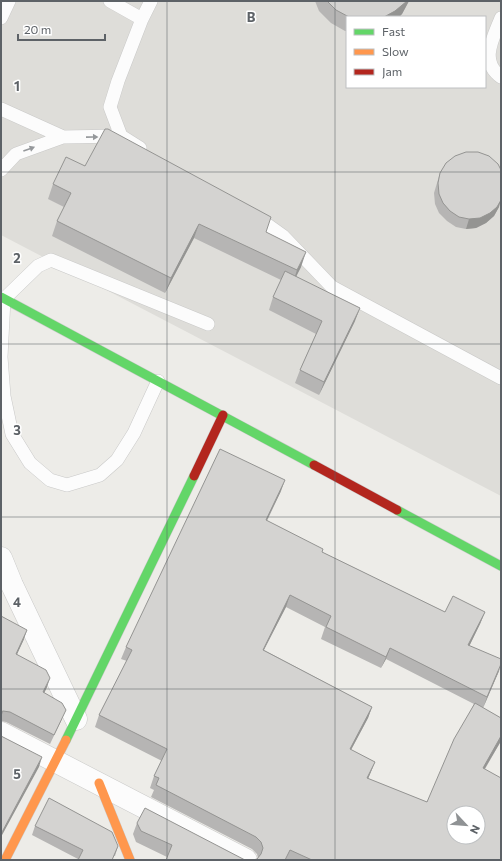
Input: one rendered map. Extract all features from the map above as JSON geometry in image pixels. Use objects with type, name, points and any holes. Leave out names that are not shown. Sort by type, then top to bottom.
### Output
[{"type":"street","points":[[2,298],[223,415],[501,566]]},
{"type":"street","points":[[5,860],[56,761],[223,415]]},
{"type":"street","points":[[1,558],[12,585],[76,719]]},
{"type":"street","points":[[1,733],[246,860]]},
{"type":"street","points":[[99,783],[130,860]]},
{"type":"lane","points":[[1,18],[9,1]]},
{"type":"lane","points":[[110,1],[142,19]]},
{"type":"lane","points":[[121,136],[110,107],[118,81],[142,19],[151,1]]},
{"type":"lane","points":[[501,18],[488,53],[492,68],[501,77]]},
{"type":"lane","points":[[1,109],[63,137]]},
{"type":"lane","points":[[1,170],[16,154],[63,137],[121,136],[149,152]]},
{"type":"lane","points":[[244,210],[271,226],[283,236],[332,287],[501,378]]},
{"type":"lane","points":[[158,381],[134,433],[117,460],[100,475],[67,485],[50,480],[30,463],[12,434],[4,396],[1,357],[2,298],[38,266],[51,260],[208,324]]},
{"type":"shaded area","points":[[1,1],[501,1],[501,496],[1,235]]},
{"type":"building","points":[[327,1],[407,1],[395,11],[386,16],[347,16],[336,10]]},
{"type":"building","points":[[105,129],[108,129],[271,217],[266,232],[306,252],[297,270],[199,224],[171,278],[57,221],[71,193],[53,184],[66,157],[85,166]]},
{"type":"building","points":[[466,152],[478,152],[489,156],[498,164],[501,170],[501,200],[497,207],[490,213],[480,218],[469,219],[459,217],[450,211],[443,203],[439,194],[438,183],[440,173],[446,163],[455,156]]},
{"type":"building","points":[[285,271],[360,308],[324,382],[300,370],[322,321],[273,297]]},
{"type":"building","points":[[220,449],[285,480],[266,520],[323,549],[322,552],[445,612],[453,596],[485,612],[468,645],[501,659],[501,664],[487,697],[390,648],[386,657],[326,627],[331,616],[290,595],[263,650],[372,707],[350,749],[375,762],[367,778],[427,802],[454,739],[475,703],[501,718],[501,736],[483,768],[501,778],[501,860],[312,860],[290,850],[285,860],[253,860],[257,859],[263,848],[261,842],[256,837],[156,785],[159,778],[154,776],[167,749],[99,715],[132,650],[126,647]]},
{"type":"building","points":[[1,616],[27,630],[16,654],[46,670],[50,678],[43,692],[62,703],[66,710],[54,735],[10,712],[1,712]]},
{"type":"building","points":[[1,736],[42,757],[1,834]]},
{"type":"building","points":[[49,798],[112,832],[118,846],[112,860],[78,860],[83,850],[35,826]]},
{"type":"building","points":[[145,808],[245,860],[166,860],[172,845],[141,831],[137,823]]},
{"type":"traffic: fast","points":[[1,297],[314,465]]},
{"type":"traffic: fast","points":[[66,740],[194,476]]},
{"type":"traffic: fast","points":[[397,510],[501,566]]},
{"type":"traffic: slow","points":[[5,860],[66,740]]},
{"type":"traffic: slow","points":[[99,783],[130,860]]},
{"type":"traffic: jam","points":[[194,476],[223,415]]},
{"type":"traffic: jam","points":[[314,465],[397,510]]}]
